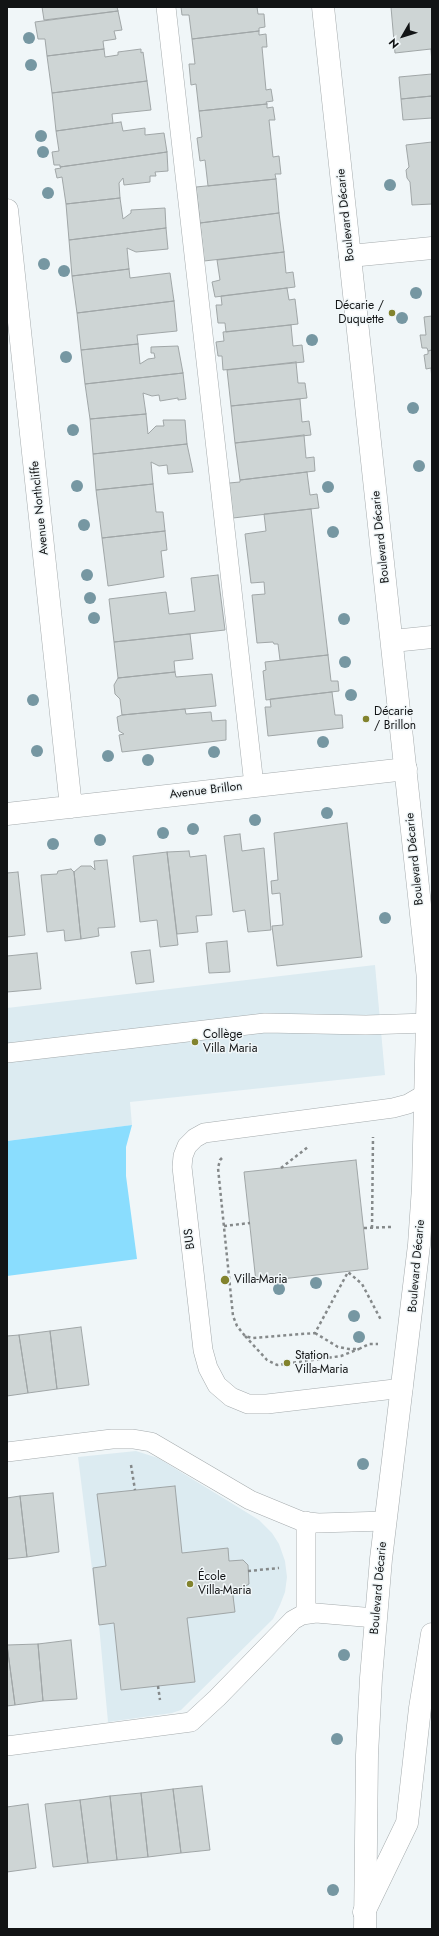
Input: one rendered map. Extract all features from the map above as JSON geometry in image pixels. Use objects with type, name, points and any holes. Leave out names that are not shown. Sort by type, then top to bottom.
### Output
[{"type":"main road","name":"Boulevard Décarie","points":[[323,7],[393,641],[427,965],[430,1023],[429,1092],[424,1187],[419,1245],[376,1618],[367,1756],[365,1920]]},
{"type":"main road","name":"Avenue Northcliffe","points":[[7,210],[71,807]]},
{"type":"main road","points":[[350,256],[432,248]]},
{"type":"main road","points":[[393,641],[432,637]]},
{"type":"main road","name":"Avenue Brillon","points":[[7,814],[406,769]]},
{"type":"main road","points":[[365,1920],[407,1823],[420,1708],[432,1634]]},
{"type":"lane","points":[[166,7],[254,785]]},
{"type":"lane","points":[[7,1053],[265,1023],[366,1025],[430,1023]]},
{"type":"lane","name":"BUS","points":[[403,1388],[267,1404],[248,1404],[231,1397],[217,1384],[208,1368],[203,1350],[182,1167],[183,1156],[188,1146],[195,1138],[204,1133],[393,1108],[408,1104],[429,1092]]},
{"type":"lane","points":[[7,1452],[112,1439],[133,1439],[151,1442],[250,1500],[306,1522],[386,1521]]},
{"type":"lane","points":[[306,1522],[306,1613]]},
{"type":"lane","points":[[7,1746],[191,1722],[217,1698],[293,1620],[306,1613],[376,1618]]},
{"type":"path","points":[[366,1137],[373,1136],[372,1228]]},
{"type":"path","points":[[281,1168],[309,1146]]},
{"type":"path","points":[[224,1156],[220,1160],[218,1168],[233,1316],[237,1326],[245,1336],[267,1360],[277,1365],[341,1356],[369,1344],[378,1344]]},
{"type":"path","points":[[224,1226],[250,1223]]},
{"type":"path","points":[[364,1228],[391,1227]]},
{"type":"path","points":[[315,1333],[348,1272],[362,1284],[381,1320]]},
{"type":"path","points":[[245,1336],[252,1338],[315,1333],[338,1347],[359,1349]]},
{"type":"path","points":[[131,1460],[135,1490]]},
{"type":"path","points":[[248,1571],[287,1568]]},
{"type":"shaded area","name":"Collège Villa Maria","points":[[375,965],[385,1075],[130,1102],[132,1125],[7,1141],[7,1008]]},
{"type":"shaded area","points":[[132,1125],[126,1147],[126,1176],[137,1259],[7,1276],[7,1141]]},
{"type":"shaded area","name":"École Villa-Maria","points":[[136,1451],[158,1458],[259,1520],[272,1533],[279,1544],[285,1561],[287,1577],[285,1592],[273,1619],[181,1710],[172,1713],[108,1722],[99,1625],[78,1457]]},
{"type":"building","points":[[42,7],[117,7],[118,11],[44,20]]},
{"type":"building","points":[[181,7],[257,7],[258,14],[264,14],[265,27],[259,28],[259,31],[192,39],[189,15],[182,15]]},
{"type":"building","points":[[391,7],[432,7],[432,64],[431,49],[395,53]]},
{"type":"building","points":[[118,11],[122,30],[114,31],[116,39],[103,41],[104,49],[47,56],[45,39],[38,39],[35,22]]},
{"type":"building","points":[[259,31],[259,35],[266,34],[267,47],[262,47],[266,90],[271,89],[273,101],[266,102],[267,104],[199,111],[196,84],[191,85],[189,64],[195,64],[192,39]]},
{"type":"building","points":[[104,49],[105,57],[118,55],[118,52],[141,49],[141,53],[143,52],[147,81],[52,93],[47,56]]},
{"type":"building","points":[[432,74],[432,96],[401,99],[399,77]]},
{"type":"building","points":[[147,81],[151,110],[112,114],[113,123],[56,131],[52,93]]},
{"type":"building","points":[[432,96],[432,118],[403,120],[401,99]]},
{"type":"building","points":[[267,104],[267,108],[273,107],[275,120],[269,120],[273,157],[279,156],[281,174],[275,174],[276,179],[208,186],[205,160],[200,161],[197,138],[202,137],[199,111]]},
{"type":"building","points":[[121,122],[123,131],[145,128],[145,135],[164,133],[167,152],[60,167],[60,165],[54,165],[52,152],[59,151],[56,131]]},
{"type":"building","points":[[432,142],[432,204],[412,205],[410,182],[407,178],[406,170],[409,167],[406,145]]},
{"type":"building","points":[[167,152],[168,171],[155,172],[156,176],[150,176],[150,182],[124,185],[123,178],[119,183],[120,198],[66,204],[62,177],[57,178],[55,169],[61,168],[60,167]]},
{"type":"building","points":[[276,179],[279,213],[200,223],[196,187]]},
{"type":"building","points":[[120,198],[123,219],[131,213],[131,210],[165,208],[166,228],[69,240],[66,204]]},
{"type":"building","points":[[279,213],[284,252],[204,261],[200,223]]},
{"type":"building","points":[[166,228],[168,249],[136,252],[127,248],[129,269],[72,276],[69,240]]},
{"type":"building","points":[[284,252],[286,273],[293,272],[295,287],[215,297],[212,282],[220,280],[217,260]]},
{"type":"building","points":[[129,269],[130,278],[170,273],[174,301],[77,313],[72,276]]},
{"type":"building","points":[[287,288],[289,300],[295,299],[298,324],[226,332],[225,323],[218,323],[216,305],[222,305],[221,296]]},
{"type":"building","points":[[174,301],[177,331],[137,335],[138,344],[81,350],[77,313]]},
{"type":"building","points":[[432,316],[432,350],[428,351],[427,348],[422,348],[420,335],[426,335],[424,317]]},
{"type":"building","points":[[291,325],[293,346],[302,345],[304,362],[223,370],[222,356],[218,356],[216,342],[224,341],[223,332]]},
{"type":"building","points":[[138,344],[140,364],[148,359],[155,358],[154,353],[151,353],[151,347],[178,346],[183,373],[85,384],[81,350]]},
{"type":"building","points":[[432,350],[432,380],[431,368],[426,369],[424,355],[428,354],[428,351]]},
{"type":"building","points":[[296,362],[298,383],[305,383],[307,398],[231,406],[227,370]]},
{"type":"building","points":[[183,373],[186,399],[178,400],[178,398],[160,401],[159,395],[152,396],[143,393],[146,414],[90,419],[85,384]]},
{"type":"building","points":[[300,399],[302,422],[309,421],[311,435],[235,443],[231,406]]},
{"type":"building","points":[[146,414],[148,434],[156,426],[164,426],[163,420],[185,420],[187,444],[93,454],[90,419]]},
{"type":"building","points":[[304,435],[306,458],[314,457],[315,471],[240,480],[235,443]]},
{"type":"building","points":[[187,444],[193,472],[168,474],[167,465],[159,466],[151,462],[153,484],[96,490],[93,454]]},
{"type":"building","points":[[307,472],[310,495],[317,494],[319,508],[233,518],[229,483],[240,482],[240,480]]},
{"type":"building","points":[[153,484],[156,512],[163,512],[165,531],[102,538],[96,490]]},
{"type":"building","points":[[311,509],[328,655],[280,660],[278,644],[274,644],[273,642],[257,643],[252,595],[265,594],[264,582],[251,583],[245,534],[266,531],[264,514]]},
{"type":"building","points":[[165,531],[167,550],[161,551],[164,577],[108,586],[102,538]]},
{"type":"building","points":[[218,575],[225,630],[114,642],[109,599],[166,592],[169,614],[195,611],[191,578]]},
{"type":"building","points":[[190,634],[193,659],[174,661],[175,672],[118,678],[114,642]]},
{"type":"building","points":[[328,655],[331,681],[338,681],[339,691],[266,700],[263,671],[266,670],[265,662]]},
{"type":"building","points":[[175,672],[176,677],[212,674],[216,706],[122,715],[120,699],[115,694],[114,685],[118,678]]},
{"type":"building","points":[[332,692],[335,715],[342,715],[343,728],[268,736],[265,707],[271,707],[270,699]]},
{"type":"building","points":[[185,709],[186,714],[211,712],[212,721],[226,720],[226,740],[122,752],[119,735],[124,734],[119,731],[117,717],[122,715]]},
{"type":"building","points":[[347,823],[362,957],[277,966],[272,926],[283,925],[280,893],[272,894],[271,881],[278,880],[274,833]]},
{"type":"building","points":[[240,834],[242,851],[264,848],[271,930],[248,932],[245,910],[233,912],[224,836]]},
{"type":"building","points":[[189,851],[190,857],[206,855],[212,915],[196,916],[198,932],[177,934],[167,852]]},
{"type":"building","points":[[167,852],[178,945],[160,947],[157,920],[140,922],[133,856]]},
{"type":"building","points":[[107,860],[115,927],[98,928],[99,936],[81,939],[74,872],[81,866],[91,866],[95,870],[94,861]]},
{"type":"building","points":[[71,869],[74,872],[81,939],[65,941],[64,930],[47,932],[41,875],[57,874],[58,871]]},
{"type":"building","points":[[18,872],[25,935],[7,937],[7,873]]},
{"type":"building","points":[[227,941],[230,972],[209,973],[206,943]]},
{"type":"building","points":[[150,950],[154,982],[136,984],[131,952]]},
{"type":"building","points":[[37,953],[41,989],[7,992],[7,956]]},
{"type":"building","points":[[356,1160],[368,1269],[256,1282],[244,1172]]},
{"type":"building","points":[[81,1327],[89,1385],[57,1389],[50,1331]]},
{"type":"building","points":[[50,1331],[57,1389],[28,1393],[19,1335]]},
{"type":"building","points":[[19,1335],[28,1393],[7,1396],[7,1336]]},
{"type":"building","points":[[175,1486],[182,1553],[228,1548],[229,1561],[243,1560],[248,1565],[249,1584],[244,1587],[232,1588],[235,1612],[187,1618],[195,1682],[121,1690],[114,1623],[99,1625],[93,1568],[106,1566],[97,1494]]},
{"type":"building","points":[[53,1493],[59,1552],[27,1557],[20,1496]]},
{"type":"building","points":[[20,1496],[27,1557],[7,1559],[7,1498]]},
{"type":"building","points":[[71,1640],[77,1699],[43,1701],[38,1644]]},
{"type":"building","points":[[38,1644],[43,1701],[15,1705],[7,1645]]},
{"type":"building","points":[[7,1645],[15,1705],[7,1706]]},
{"type":"building","points":[[202,1786],[210,1850],[181,1853],[173,1789]]},
{"type":"building","points":[[173,1789],[181,1853],[148,1857],[141,1793]]},
{"type":"building","points":[[141,1793],[148,1857],[117,1860],[110,1796]]},
{"type":"building","points":[[110,1796],[117,1860],[88,1863],[80,1800]]},
{"type":"building","points":[[80,1800],[88,1863],[53,1867],[45,1804]]},
{"type":"building","points":[[28,1804],[36,1868],[7,1872],[7,1807]]},
{"type":"place","name":"Décarie / Duquette","points":[[392,313]]},
{"type":"place","name":"Décarie / Brillon","points":[[366,719]]},
{"type":"place","name":"Collège Villa Maria","points":[[195,1042]]},
{"type":"place","name":"Villa-Maria","points":[[225,1280]]},
{"type":"place","name":"Station Villa-Maria","points":[[287,1363]]},
{"type":"place","name":"École Villa-Maria","points":[[190,1584]]}]
